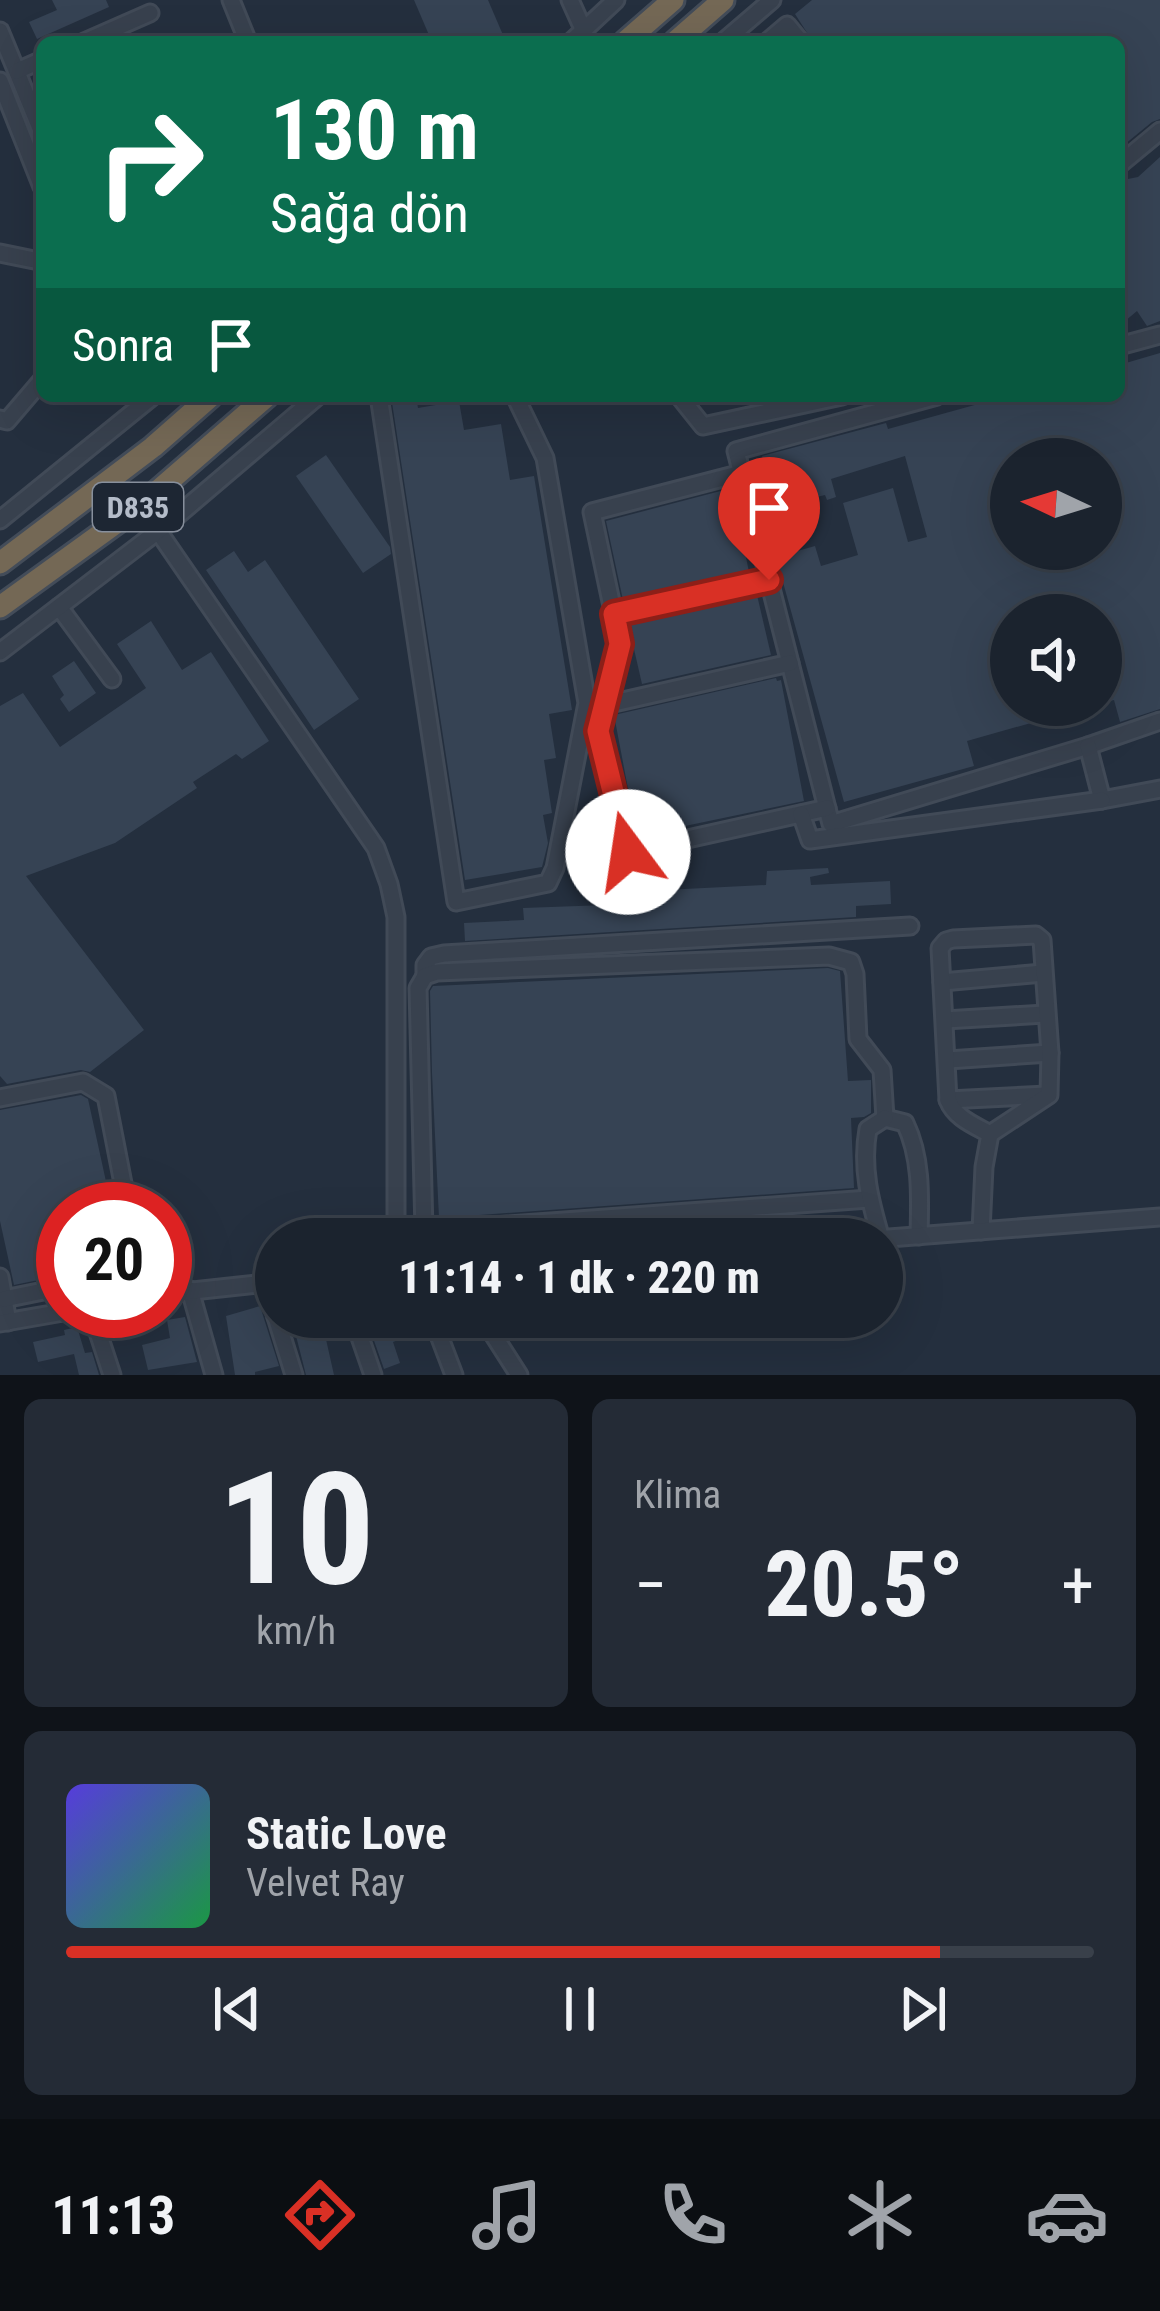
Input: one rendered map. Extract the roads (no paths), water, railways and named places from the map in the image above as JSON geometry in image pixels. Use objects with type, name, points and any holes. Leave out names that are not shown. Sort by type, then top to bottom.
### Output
[{"type":"highway","points":[[632,36],[673,0]]},
{"type":"highway","points":[[682,36],[723,0]]},
{"type":"highway","name":"D835","points":[[0,563],[153,447],[204,402]]},
{"type":"highway","name":"D835","points":[[0,607],[145,502],[260,402]]},
{"type":"street","points":[[231,0],[246,36]]},
{"type":"street","points":[[570,0],[578,36]]},
{"type":"street","points":[[578,36],[616,0]]},
{"type":"street","points":[[730,36],[772,0]]},
{"type":"street","points":[[98,36],[150,14]]},
{"type":"street","points":[[773,36],[787,25],[796,36]]},
{"type":"street","points":[[0,31],[36,119]]},
{"type":"street","points":[[17,71],[36,63]]},
{"type":"street","points":[[0,81],[36,172]]},
{"type":"street","points":[[20,131],[36,129]]},
{"type":"street","points":[[1125,160],[1160,131]]},
{"type":"street","points":[[0,254],[36,262]]},
{"type":"street","points":[[1125,341],[1160,332]]},
{"type":"street","points":[[0,419],[7,421],[36,387]]},
{"type":"street","points":[[0,520],[142,402]]},
{"type":"street","points":[[0,652],[158,531],[311,402]]},
{"type":"street","points":[[380,402],[456,902],[548,883],[555,868],[587,703],[545,458],[517,402]]},
{"type":"street","points":[[684,402],[703,427],[815,402]]},
{"type":"street","points":[[915,402],[736,451],[831,824],[1160,721]]},
{"type":"street","points":[[742,473],[592,512],[620,644],[598,731],[628,852],[827,808]]},
{"type":"street","points":[[158,531],[376,848],[389,884],[396,917],[396,1218]]},
{"type":"street","points":[[614,614],[769,580]]},
{"type":"street","points":[[58,607],[112,679]]},
{"type":"street","points":[[605,705],[790,663]]},
{"type":"street","points":[[1088,746],[1102,800]]},
{"type":"street","points":[[801,814],[810,840],[1160,789]]},
{"type":"street","points":[[869,1199],[424,1231],[418,988],[431,957],[444,954],[910,926]]},
{"type":"street","points":[[844,959],[847,932]]},
{"type":"street","points":[[990,1134],[961,1118],[949,1100],[940,948],[946,941],[1036,935],[1042,940],[1049,1095]]},
{"type":"street","points":[[425,976],[829,956],[844,959],[855,974],[858,1039],[882,1070],[885,1118]]},
{"type":"street","points":[[942,982],[1043,973]]},
{"type":"street","points":[[945,1021],[1045,1014]]},
{"type":"street","points":[[948,1060],[1050,1052]]},
{"type":"street","points":[[0,1098],[83,1082],[106,1096],[123,1182]]},
{"type":"street","points":[[949,1100],[1049,1095]]},
{"type":"street","points":[[981,1231],[990,1134],[1049,1095]]},
{"type":"street","points":[[874,1218],[863,1156],[868,1129],[885,1118],[905,1123],[914,1142],[920,1236]]},
{"type":"street","points":[[903,1237],[1160,1217]]},
{"type":"street","points":[[0,1276],[4,1323],[36,1317]]},
{"type":"street","points":[[192,1290],[255,1284]]},
{"type":"street","points":[[4,1299],[36,1292]]},
{"type":"street","points":[[192,1297],[214,1375]]},
{"type":"street","points":[[100,1338],[112,1375]]},
{"type":"street","points":[[283,1338],[294,1375]]},
{"type":"street","points":[[360,1338],[373,1375]]},
{"type":"street","points":[[439,1338],[454,1375]]},
{"type":"street","points":[[493,1338],[510,1372]]}]
